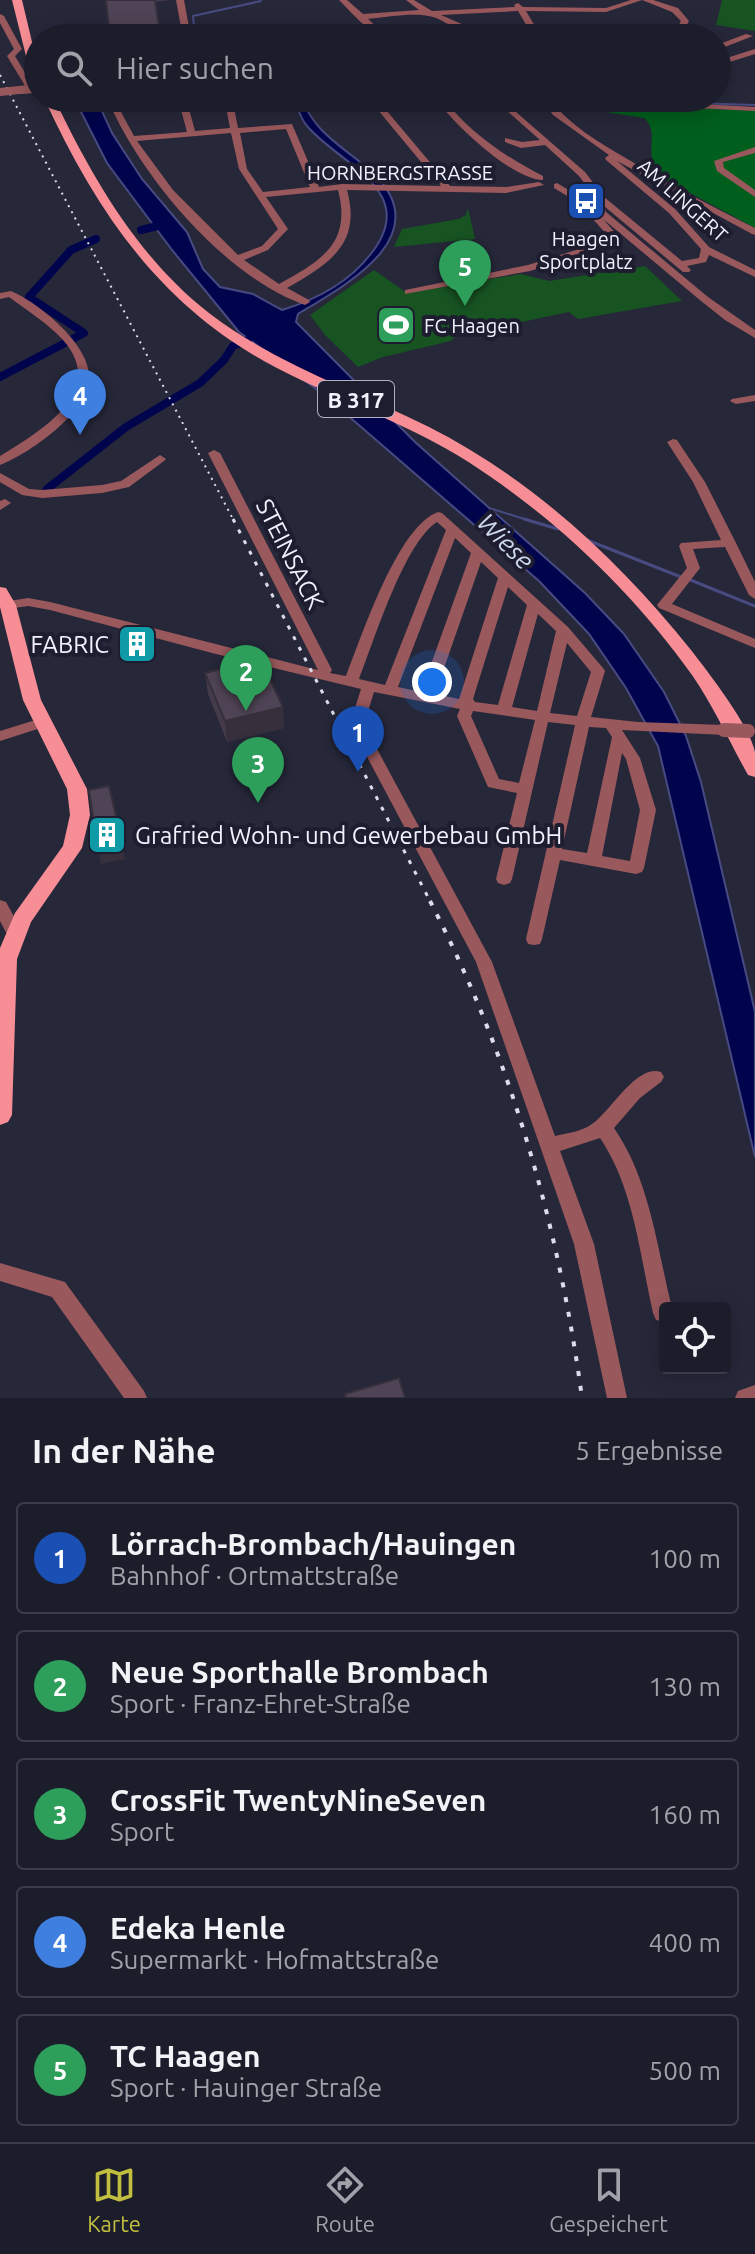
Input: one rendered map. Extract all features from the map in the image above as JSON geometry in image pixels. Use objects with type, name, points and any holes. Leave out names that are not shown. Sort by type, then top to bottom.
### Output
[{"type":"main road","points":[[17,0],[24,28]]},
{"type":"main road","points":[[25,0],[31,24]]},
{"type":"main road","name":"B 317","points":[[56,112],[85,166],[136,244],[191,305],[236,339],[305,377],[447,442],[525,493],[584,545],[686,655],[736,730],[755,770]]},
{"type":"main road","points":[[0,1115],[3,959],[35,899],[63,864],[78,830],[77,789],[42,723],[25,677],[4,599]]},
{"type":"street","points":[[180,0],[184,24]]},
{"type":"street","points":[[343,0],[368,24]]},
{"type":"street","points":[[410,0],[424,13],[453,24]]},
{"type":"street","points":[[359,17],[518,4],[606,10],[639,0]]},
{"type":"street","points":[[646,0],[669,6],[685,21],[683,24]]},
{"type":"street","points":[[518,4],[530,24]]},
{"type":"street","points":[[0,16],[18,49],[11,56],[24,74]]},
{"type":"street","points":[[731,43],[749,36]]},
{"type":"street","points":[[731,59],[755,51]]},
{"type":"street","points":[[0,94],[24,91]]},
{"type":"street","points":[[731,108],[755,109]]},
{"type":"street","points":[[116,112],[159,179],[237,259],[305,302]]},
{"type":"street","points":[[186,112],[192,134]]},
{"type":"street","points":[[231,112],[243,169],[283,231],[265,248],[237,259]]},
{"type":"street","points":[[383,112],[447,188]]},
{"type":"street","points":[[448,112],[473,136],[540,181]]},
{"type":"street","points":[[513,112],[582,174],[601,199],[682,267],[703,260],[706,249]]},
{"type":"street","points":[[557,112],[569,125],[661,183],[755,232]]},
{"type":"street","points":[[131,139],[291,127],[315,189]]},
{"type":"street","points":[[508,140],[521,145],[546,142]]},
{"type":"street","name":"AM LINGERT","points":[[595,142],[615,165],[672,211],[706,249],[755,274]]},
{"type":"street","points":[[755,150],[718,161],[720,169],[755,194]]},
{"type":"street","points":[[558,182],[582,174]]},
{"type":"street","name":"HORNBERGSTRASSE","points":[[261,195],[342,187],[506,190],[540,181],[558,182]]},
{"type":"street","points":[[558,182],[602,211],[704,301],[755,335]]},
{"type":"street","points":[[280,288],[315,267],[341,242],[350,219],[342,187]]},
{"type":"street","points":[[409,292],[530,268],[608,243],[614,237],[596,217],[602,211]]},
{"type":"street","points":[[0,296],[11,294],[70,340],[83,362],[84,378],[76,402],[47,433],[0,461]]},
{"type":"street","points":[[736,401],[755,398]]},
{"type":"street","points":[[673,442],[699,482],[750,576],[755,595]]},
{"type":"street","name":"STEINSACK","points":[[214,453],[325,670],[322,676]]},
{"type":"street","points":[[0,477],[26,492],[42,494],[102,489],[125,484],[160,459]]},
{"type":"street","points":[[351,682],[408,544],[431,517],[438,516],[563,630],[598,671],[534,939]]},
{"type":"street","points":[[390,690],[452,529]]},
{"type":"street","points":[[730,543],[685,546],[694,568],[687,580],[665,601],[665,607],[755,644]]},
{"type":"street","points":[[427,696],[478,552]]},
{"type":"street","points":[[505,577],[464,716],[493,783],[523,789]]},
{"type":"street","points":[[4,599],[50,606],[322,676],[390,690],[584,720],[617,730],[751,731]]},
{"type":"street","points":[[504,709],[534,604]]},
{"type":"street","points":[[504,879],[563,630]]},
{"type":"street","points":[[369,686],[362,708],[363,736],[484,962],[552,1145],[584,1244],[617,1398]]},
{"type":"street","points":[[0,736],[42,723]]},
{"type":"street","points":[[594,859],[617,730]]},
{"type":"street","points":[[553,853],[636,868],[648,810],[633,758],[617,730]]},
{"type":"street","points":[[0,906],[15,933]]},
{"type":"street","points":[[552,1145],[579,1139],[603,1127],[639,1085],[655,1077]]},
{"type":"street","points":[[603,1127],[615,1141],[626,1167],[660,1302]]},
{"type":"street","points":[[0,1272],[58,1289],[137,1398]]},
{"type":"street","points":[[745,1398],[755,1395]]},
{"type":"green space","points":[[722,0],[755,0],[755,31],[731,27],[731,24],[716,24]]},
{"type":"green space","points":[[755,111],[755,228],[646,169],[653,162],[652,133],[644,118],[606,112]]},
{"type":"green space","points":[[468,208],[475,239],[394,247],[402,229],[459,219],[466,215]]},
{"type":"green space","points":[[645,266],[682,301],[578,319],[569,312],[456,336],[451,341],[383,357],[358,367],[325,335],[310,315],[374,270],[407,293],[521,274],[549,281]]},
{"type":"water","points":[[81,112],[102,112],[112,133],[142,179],[187,232],[203,269],[220,287],[253,294],[282,310],[319,296],[352,274],[370,255],[384,233],[387,213],[382,196],[370,181],[321,140],[307,126],[299,112],[308,112],[332,140],[373,173],[391,196],[396,218],[390,238],[378,257],[338,289],[298,314],[296,322],[415,442],[585,593],[624,634],[664,692],[686,736],[701,782],[755,1012],[755,1157],[658,746],[626,688],[589,634],[539,581],[323,394],[239,332],[107,163]]},
{"type":"building","points":[[106,0],[155,0],[159,24],[109,24]]},
{"type":"building","points":[[145,628],[147,637],[126,640],[124,630]]},
{"type":"building","points":[[261,660],[283,707],[225,721],[205,673]]},
{"type":"building","points":[[109,786],[121,838],[97,843],[89,790]]},
{"type":"building","points":[[399,1378],[405,1398],[346,1398],[345,1394]]},
{"type":"waterway","points":[[194,24],[193,16],[261,1]]},
{"type":"waterway","points":[[731,104],[755,105]]},
{"type":"waterway","name":"Wiese","points":[[162,225],[166,224]]},
{"type":"waterway","points":[[141,230],[162,225]]},
{"type":"waterway","points":[[154,227],[162,225]]},
{"type":"waterway","points":[[0,377],[84,333],[29,297],[71,250],[96,239]]},
{"type":"waterway","points":[[47,489],[126,427],[200,383],[224,360],[233,346],[248,340]]},
{"type":"waterway","points":[[489,508],[531,521]]},
{"type":"waterway","points":[[524,519],[558,529]]},
{"type":"waterway","points":[[587,540],[681,577]]},
{"type":"waterway","points":[[688,579],[755,606]]},
{"type":"railway","points":[[0,75],[234,521]]},
{"type":"railway","points":[[233,519],[431,902]]},
{"type":"railway","points":[[431,902],[484,1019],[527,1143],[560,1269],[582,1398]]},
{"type":"place","name":"Haagen Sportplatz","points":[[586,201]]},
{"type":"place","name":"TC Haagen","points":[[465,306]]},
{"type":"place","name":"FC Haagen","points":[[396,325]]},
{"type":"place","name":"Edeka Henle","points":[[80,435]]},
{"type":"place","name":"FABRIC","points":[[137,644]]},
{"type":"place","name":"Neue Sporthalle Brombach","points":[[246,711]]},
{"type":"place","name":"Lörrach-Brombach/Hauingen","points":[[358,772]]},
{"type":"place","name":"CrossFit TwentyNineSeven","points":[[258,803]]},
{"type":"place","name":"Grafried Wohn- und Gewerbebau GmbH","points":[[107,835]]}]
